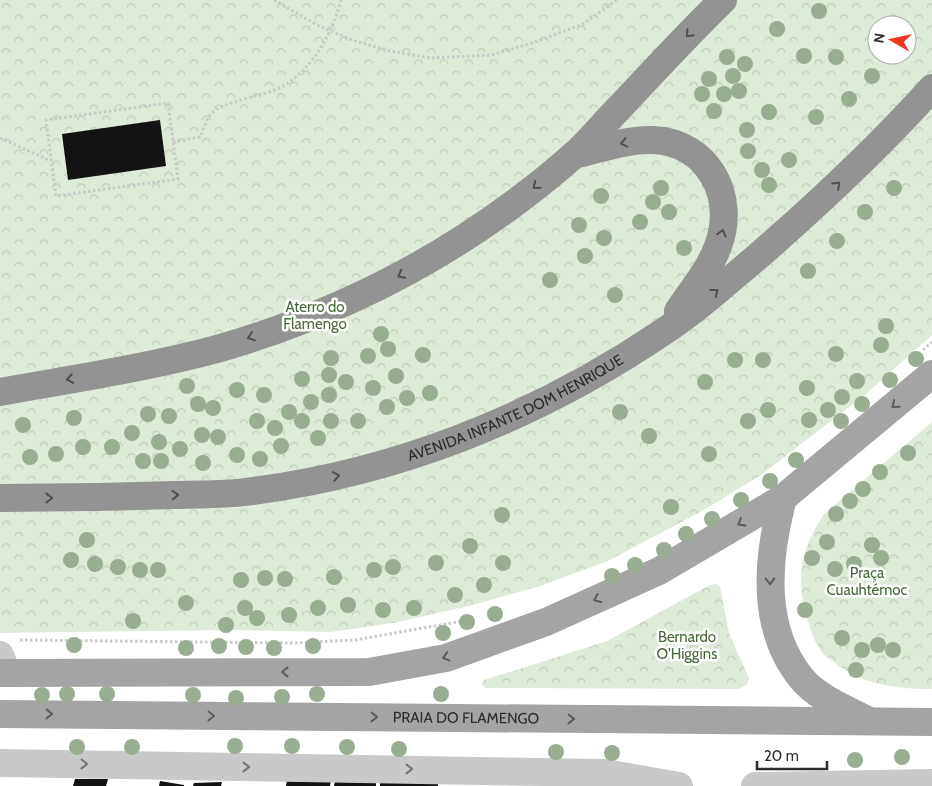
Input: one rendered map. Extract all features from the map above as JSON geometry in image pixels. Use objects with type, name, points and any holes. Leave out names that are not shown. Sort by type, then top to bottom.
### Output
[{"type":"highway","points":[[0,392],[118,370],[217,348],[318,314],[396,278],[458,244],[505,212],[574,155],[723,0]]},
{"type":"highway","name":"AVENIDA INFANTE DOM HENRIQUE","points":[[0,498],[126,497],[244,492],[356,472],[426,452],[494,426],[566,391],[660,334],[724,286],[797,223],[879,146],[932,88]]},
{"type":"highway","points":[[574,155],[632,141],[654,140],[672,144],[697,156],[712,170],[720,190],[724,208],[724,225],[718,246],[708,267],[660,334]]},
{"type":"main road","points":[[4,660],[369,672],[446,658],[546,622],[659,571],[783,498],[925,364]]},
{"type":"main road","points":[[783,498],[770,563],[771,598],[777,632],[790,660],[803,680],[822,696],[870,722]]},
{"type":"main road","name":"PRAIA DO FLAMENGO","points":[[0,714],[932,722]]},
{"type":"street","points":[[0,763],[605,779],[679,786]]},
{"type":"street","points":[[755,786],[932,783]]},
{"type":"path","points":[[274,0],[330,31],[371,46],[430,58],[491,56],[583,24],[617,0]]},
{"type":"path","points":[[173,142],[200,136],[210,115],[223,105],[257,97],[283,87],[304,70],[330,31],[341,0]]},
{"type":"path","points":[[168,103],[178,179],[56,196],[51,161],[46,120],[168,103]]},
{"type":"path","points":[[0,138],[51,161]]},
{"type":"path","points":[[925,364],[932,342]]},
{"type":"path","points":[[4,660],[355,640],[483,616]]},
{"type":"green space","name":"Aterro do Flamengo","points":[[0,0],[932,0],[932,335],[866,394],[761,475],[704,510],[608,561],[540,586],[469,606],[393,623],[331,632],[230,630],[0,633]]},
{"type":"green space","name":"Praça Cuauhtémoc","points":[[932,422],[932,689],[893,687],[857,676],[822,653],[810,628],[807,616],[802,592],[802,568],[807,546],[824,514]]},
{"type":"green space","name":"Bernardo O'Higgins","points":[[717,584],[720,587],[729,633],[749,678],[747,685],[739,689],[486,688],[481,684],[484,680],[607,641],[710,585]]},
{"type":"building","points":[[160,120],[166,166],[68,180],[62,134]]},
{"type":"building","points":[[288,774],[331,780],[330,786],[286,786]]},
{"type":"building","points":[[75,779],[108,779],[106,786],[73,786]]},
{"type":"building","points":[[160,781],[184,785],[184,786],[159,786]]},
{"type":"building","points":[[335,781],[376,783],[376,786],[334,786]]},
{"type":"building","points":[[380,781],[438,781],[438,786],[380,786]]},
{"type":"building","points":[[222,782],[221,786],[193,786],[194,783]]}]
